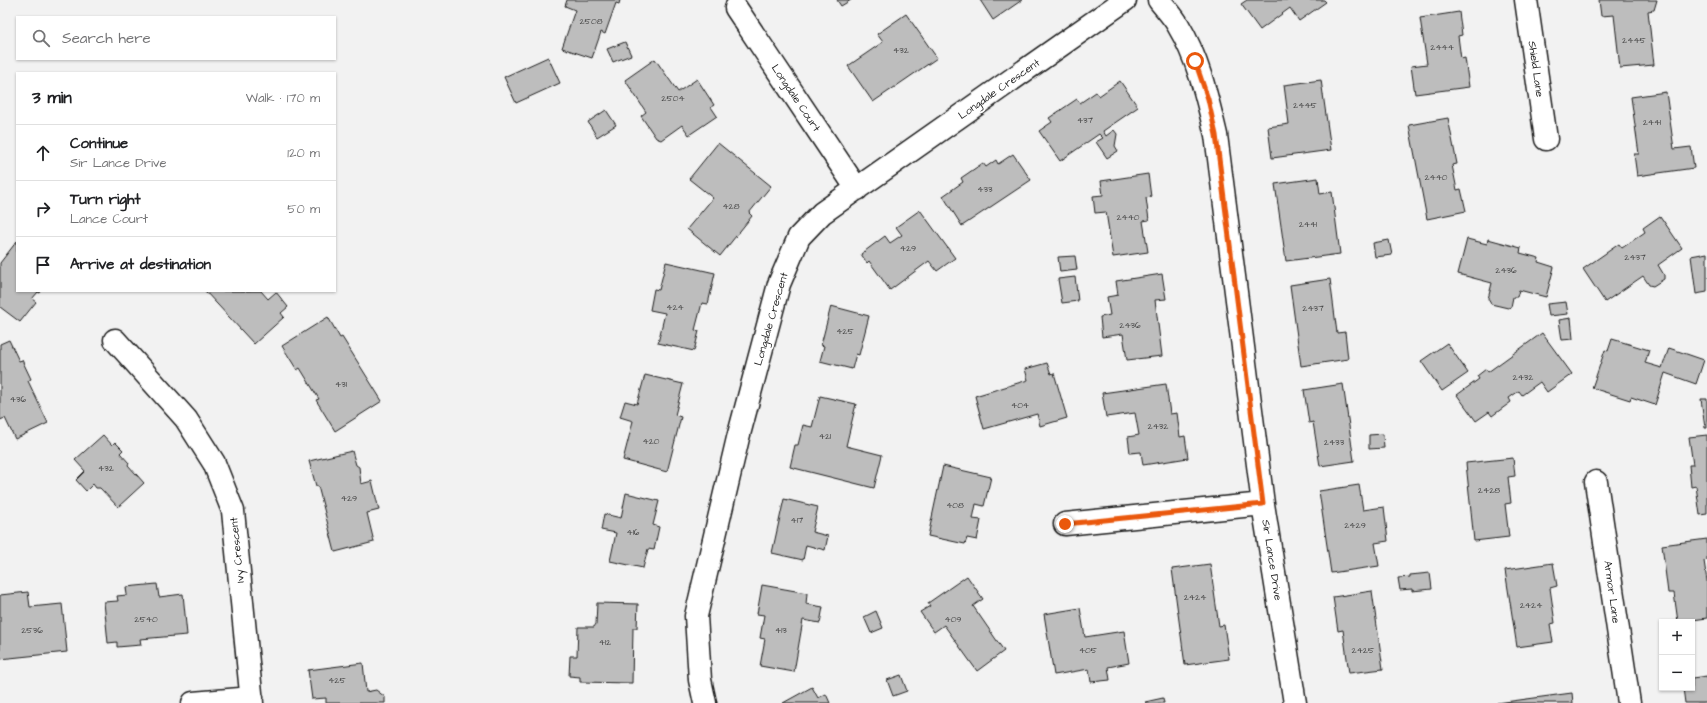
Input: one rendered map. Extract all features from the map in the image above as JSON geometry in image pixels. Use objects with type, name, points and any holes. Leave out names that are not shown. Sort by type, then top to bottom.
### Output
[{"type":"street","name":"Longdale Crescent","points":[[705,703],[700,680],[696,616],[738,438],[778,284],[799,237],[822,212],[1125,0]]},
{"type":"street","name":"Sir Lance Drive","points":[[1159,0],[1178,24],[1195,61],[1208,99],[1216,135],[1263,504],[1295,703]]},
{"type":"street","name":"Shield Lane","points":[[1526,0],[1546,139]]},
{"type":"street","name":"Longdale Court","points":[[736,8],[856,189]]},
{"type":"street","name":"Ivy Crescent","points":[[114,340],[186,419],[214,463],[233,512],[252,700]]},
{"type":"street","name":"Armor Lane","points":[[1596,482],[1629,703]]},
{"type":"street","points":[[1065,524],[1263,504]]},
{"type":"street","points":[[193,703],[252,700]]},
{"type":"building","points":[[567,0],[620,0],[619,4],[616,3],[605,34],[601,32],[592,58],[562,48],[575,10],[565,6]]},
{"type":"building","points":[[837,0],[851,0],[841,6]]},
{"type":"building","points":[[980,0],[1022,0],[993,20]]},
{"type":"building","points":[[1247,0],[1324,0],[1326,2],[1299,21],[1290,8],[1260,30],[1241,4]]},
{"type":"building","points":[[1599,0],[1657,0],[1654,10],[1648,11],[1654,65],[1620,68],[1614,15],[1601,16]]},
{"type":"building","points":[[1459,12],[1462,35],[1458,36],[1461,59],[1465,58],[1469,87],[1415,94],[1411,66],[1427,64],[1420,18]]},
{"type":"building","points":[[906,14],[937,58],[873,102],[848,66],[883,42],[877,34]]},
{"type":"building","points":[[625,42],[631,55],[613,62],[607,49]]},
{"type":"building","points":[[548,57],[560,83],[516,103],[504,77]]},
{"type":"building","points":[[655,59],[678,92],[697,79],[714,105],[711,107],[717,116],[689,135],[682,125],[661,140],[656,138],[641,116],[646,112],[625,80]]},
{"type":"building","points":[[1321,80],[1331,150],[1272,158],[1268,127],[1289,124],[1284,85]]},
{"type":"building","points":[[1120,81],[1138,107],[1103,131],[1106,136],[1114,130],[1117,134],[1115,146],[1118,151],[1107,158],[1096,142],[1103,138],[1099,134],[1060,161],[1039,131],[1052,122],[1049,118],[1077,99],[1080,103],[1096,92],[1099,96]]},
{"type":"building","points":[[1666,92],[1674,149],[1691,147],[1694,168],[1637,176],[1634,154],[1639,154],[1631,97]]},
{"type":"building","points":[[606,110],[616,125],[597,137],[588,122]]},
{"type":"building","points":[[1448,118],[1457,164],[1452,165],[1457,190],[1461,189],[1466,211],[1427,219],[1409,125]]},
{"type":"building","points":[[718,143],[771,186],[749,213],[752,216],[720,256],[687,229],[713,198],[689,179]]},
{"type":"building","points":[[1013,154],[1031,180],[962,226],[943,196],[963,182],[961,178],[983,163],[986,167],[996,160],[998,164]]},
{"type":"building","points":[[1148,174],[1151,197],[1146,198],[1149,220],[1143,221],[1148,252],[1113,257],[1106,212],[1095,213],[1093,196],[1103,195],[1101,181]]},
{"type":"building","points":[[1318,178],[1320,194],[1332,192],[1340,254],[1286,261],[1275,184]]},
{"type":"building","points":[[920,210],[955,258],[937,271],[929,261],[890,290],[869,261],[867,263],[861,254],[885,236],[890,243],[902,235],[896,227]]},
{"type":"building","points":[[1660,216],[1682,248],[1658,265],[1664,275],[1664,279],[1653,286],[1649,285],[1643,276],[1605,302],[1583,269],[1619,244],[1622,248],[1645,232],[1643,228]]},
{"type":"building","points":[[1467,239],[1487,244],[1488,239],[1521,248],[1520,253],[1539,258],[1538,262],[1554,267],[1546,297],[1519,290],[1517,297],[1513,297],[1511,307],[1508,308],[1491,304],[1488,299],[1492,283],[1458,274]]},
{"type":"building","points":[[1389,240],[1392,255],[1375,257],[1373,243]]},
{"type":"building","points":[[16,242],[16,292],[38,292],[32,299],[36,302],[20,322],[0,307],[0,263]]},
{"type":"building","points":[[1707,253],[1707,292],[1696,294],[1691,256]]},
{"type":"building","points":[[1075,256],[1077,270],[1060,272],[1058,257]]},
{"type":"building","points":[[666,262],[715,273],[708,304],[702,303],[695,330],[699,331],[694,351],[658,343],[665,313],[650,310],[654,289],[659,290]]},
{"type":"building","points":[[1162,274],[1166,299],[1155,300],[1162,356],[1127,360],[1123,334],[1102,337],[1100,317],[1110,315],[1107,297],[1118,295],[1116,281]]},
{"type":"building","points":[[1075,277],[1078,301],[1062,303],[1058,279]]},
{"type":"building","points":[[1330,279],[1337,333],[1345,332],[1348,359],[1301,366],[1290,285]]},
{"type":"building","points":[[206,292],[262,292],[268,299],[276,292],[288,307],[281,313],[284,317],[254,344]]},
{"type":"building","points":[[1566,302],[1568,314],[1549,316],[1547,304]]},
{"type":"building","points":[[831,306],[869,316],[859,355],[856,354],[852,369],[820,361],[824,346],[821,345]]},
{"type":"building","points":[[328,317],[340,338],[342,337],[382,401],[335,431],[316,400],[319,399],[300,368],[297,370],[282,346]]},
{"type":"building","points":[[1571,318],[1573,339],[1562,340],[1559,320]]},
{"type":"building","points":[[1542,333],[1572,374],[1547,392],[1540,382],[1522,395],[1519,391],[1509,398],[1511,402],[1492,416],[1489,412],[1476,421],[1457,395],[1479,379],[1477,376],[1486,369],[1488,372]]},
{"type":"building","points":[[1612,339],[1649,350],[1645,363],[1662,368],[1669,348],[1704,360],[1696,384],[1665,373],[1655,405],[1631,397],[1630,400],[1592,388],[1605,350],[1608,351]]},
{"type":"building","points":[[9,340],[19,361],[22,360],[31,379],[28,381],[48,423],[15,439],[5,418],[0,420],[0,344]]},
{"type":"building","points":[[1447,343],[1468,373],[1442,391],[1421,361]]},
{"type":"building","points":[[1047,363],[1051,374],[1054,373],[1067,418],[1040,426],[1037,414],[984,429],[975,396],[1028,380],[1025,369]]},
{"type":"building","points":[[645,375],[683,384],[675,415],[681,417],[667,472],[623,460],[633,421],[620,417],[625,401],[637,404]]},
{"type":"building","points":[[1166,384],[1170,414],[1177,413],[1180,437],[1185,436],[1188,458],[1143,465],[1141,452],[1130,453],[1128,437],[1139,435],[1135,413],[1106,417],[1102,393]]},
{"type":"building","points":[[1343,384],[1354,461],[1320,466],[1313,422],[1309,423],[1304,390]]},
{"type":"building","points":[[820,396],[856,404],[846,446],[882,455],[874,488],[790,467],[795,445],[798,445],[803,425],[812,427]]},
{"type":"building","points":[[1701,399],[1707,399],[1707,428],[1705,428]]},
{"type":"building","points":[[1383,434],[1384,448],[1369,449],[1369,435]]},
{"type":"building","points":[[103,435],[112,445],[115,442],[123,450],[120,453],[129,463],[128,465],[144,483],[118,507],[100,488],[96,488],[93,484],[86,491],[76,480],[85,471],[75,460]]},
{"type":"building","points":[[1707,435],[1707,514],[1700,515],[1696,486],[1691,487],[1689,465],[1693,465],[1689,437]]},
{"type":"building","points":[[352,451],[356,465],[359,467],[361,484],[372,481],[379,510],[367,513],[374,542],[335,552],[318,486],[316,486],[309,461]]},
{"type":"building","points":[[1513,458],[1515,476],[1508,477],[1511,503],[1505,504],[1509,537],[1474,541],[1466,463]]},
{"type":"building","points":[[943,466],[991,477],[984,506],[976,504],[973,519],[981,520],[977,540],[967,538],[965,544],[928,536]]},
{"type":"building","points":[[1359,485],[1363,510],[1384,507],[1388,541],[1375,543],[1379,566],[1331,573],[1319,491]]},
{"type":"building","points":[[626,493],[659,501],[653,525],[659,527],[654,550],[648,549],[643,568],[610,561],[616,533],[601,530],[604,514],[621,518]]},
{"type":"building","points":[[784,499],[818,507],[812,532],[828,536],[825,550],[806,545],[803,560],[772,553]]},
{"type":"building","points":[[1707,539],[1707,560],[1704,561],[1707,581],[1707,618],[1695,620],[1678,619],[1674,593],[1668,593],[1662,545]]},
{"type":"building","points":[[1553,563],[1557,586],[1550,588],[1555,623],[1550,624],[1553,642],[1517,647],[1505,570]]},
{"type":"building","points":[[1210,564],[1219,626],[1224,625],[1229,659],[1185,665],[1172,569]]},
{"type":"building","points":[[1430,573],[1432,589],[1412,591],[1412,589],[1400,590],[1398,578]]},
{"type":"building","points":[[967,576],[983,599],[973,606],[1004,651],[977,671],[944,625],[934,632],[920,612],[930,606],[928,603]]},
{"type":"building","points":[[157,584],[159,597],[183,594],[187,635],[140,639],[141,645],[117,647],[117,642],[108,643],[104,602],[118,601],[117,596],[127,595],[126,587]]},
{"type":"building","points":[[762,585],[807,593],[806,604],[823,607],[820,623],[803,620],[794,672],[760,666],[765,639],[760,638],[764,615],[757,614]]},
{"type":"building","points":[[1372,591],[1383,669],[1349,673],[1343,630],[1338,631],[1333,597]]},
{"type":"building","points":[[28,592],[30,607],[62,604],[67,652],[0,659],[0,595]]},
{"type":"building","points":[[597,603],[638,604],[637,628],[633,628],[632,683],[580,682],[580,677],[569,676],[570,656],[577,656],[578,627],[594,627],[596,624]]},
{"type":"building","points":[[1080,608],[1085,637],[1124,631],[1129,663],[1108,667],[1110,680],[1091,682],[1089,669],[1054,675],[1044,614]]},
{"type":"building","points":[[876,611],[883,628],[871,633],[864,617]]},
{"type":"building","points":[[363,663],[366,692],[376,690],[385,697],[385,703],[326,703],[326,698],[312,699],[308,670]]},
{"type":"building","points":[[901,675],[907,691],[893,696],[887,680]]},
{"type":"building","points":[[1707,676],[1707,703],[1685,703],[1683,691],[1695,691],[1695,678]]},
{"type":"building","points":[[812,687],[818,698],[826,694],[830,703],[783,703]]},
{"type":"building","points":[[1572,693],[1573,703],[1497,703]]},
{"type":"building","points":[[1163,698],[1164,703],[1145,702]]},
{"type":"route","points":[[1065,524],[1263,504],[1216,135],[1208,99],[1195,61]]}]
